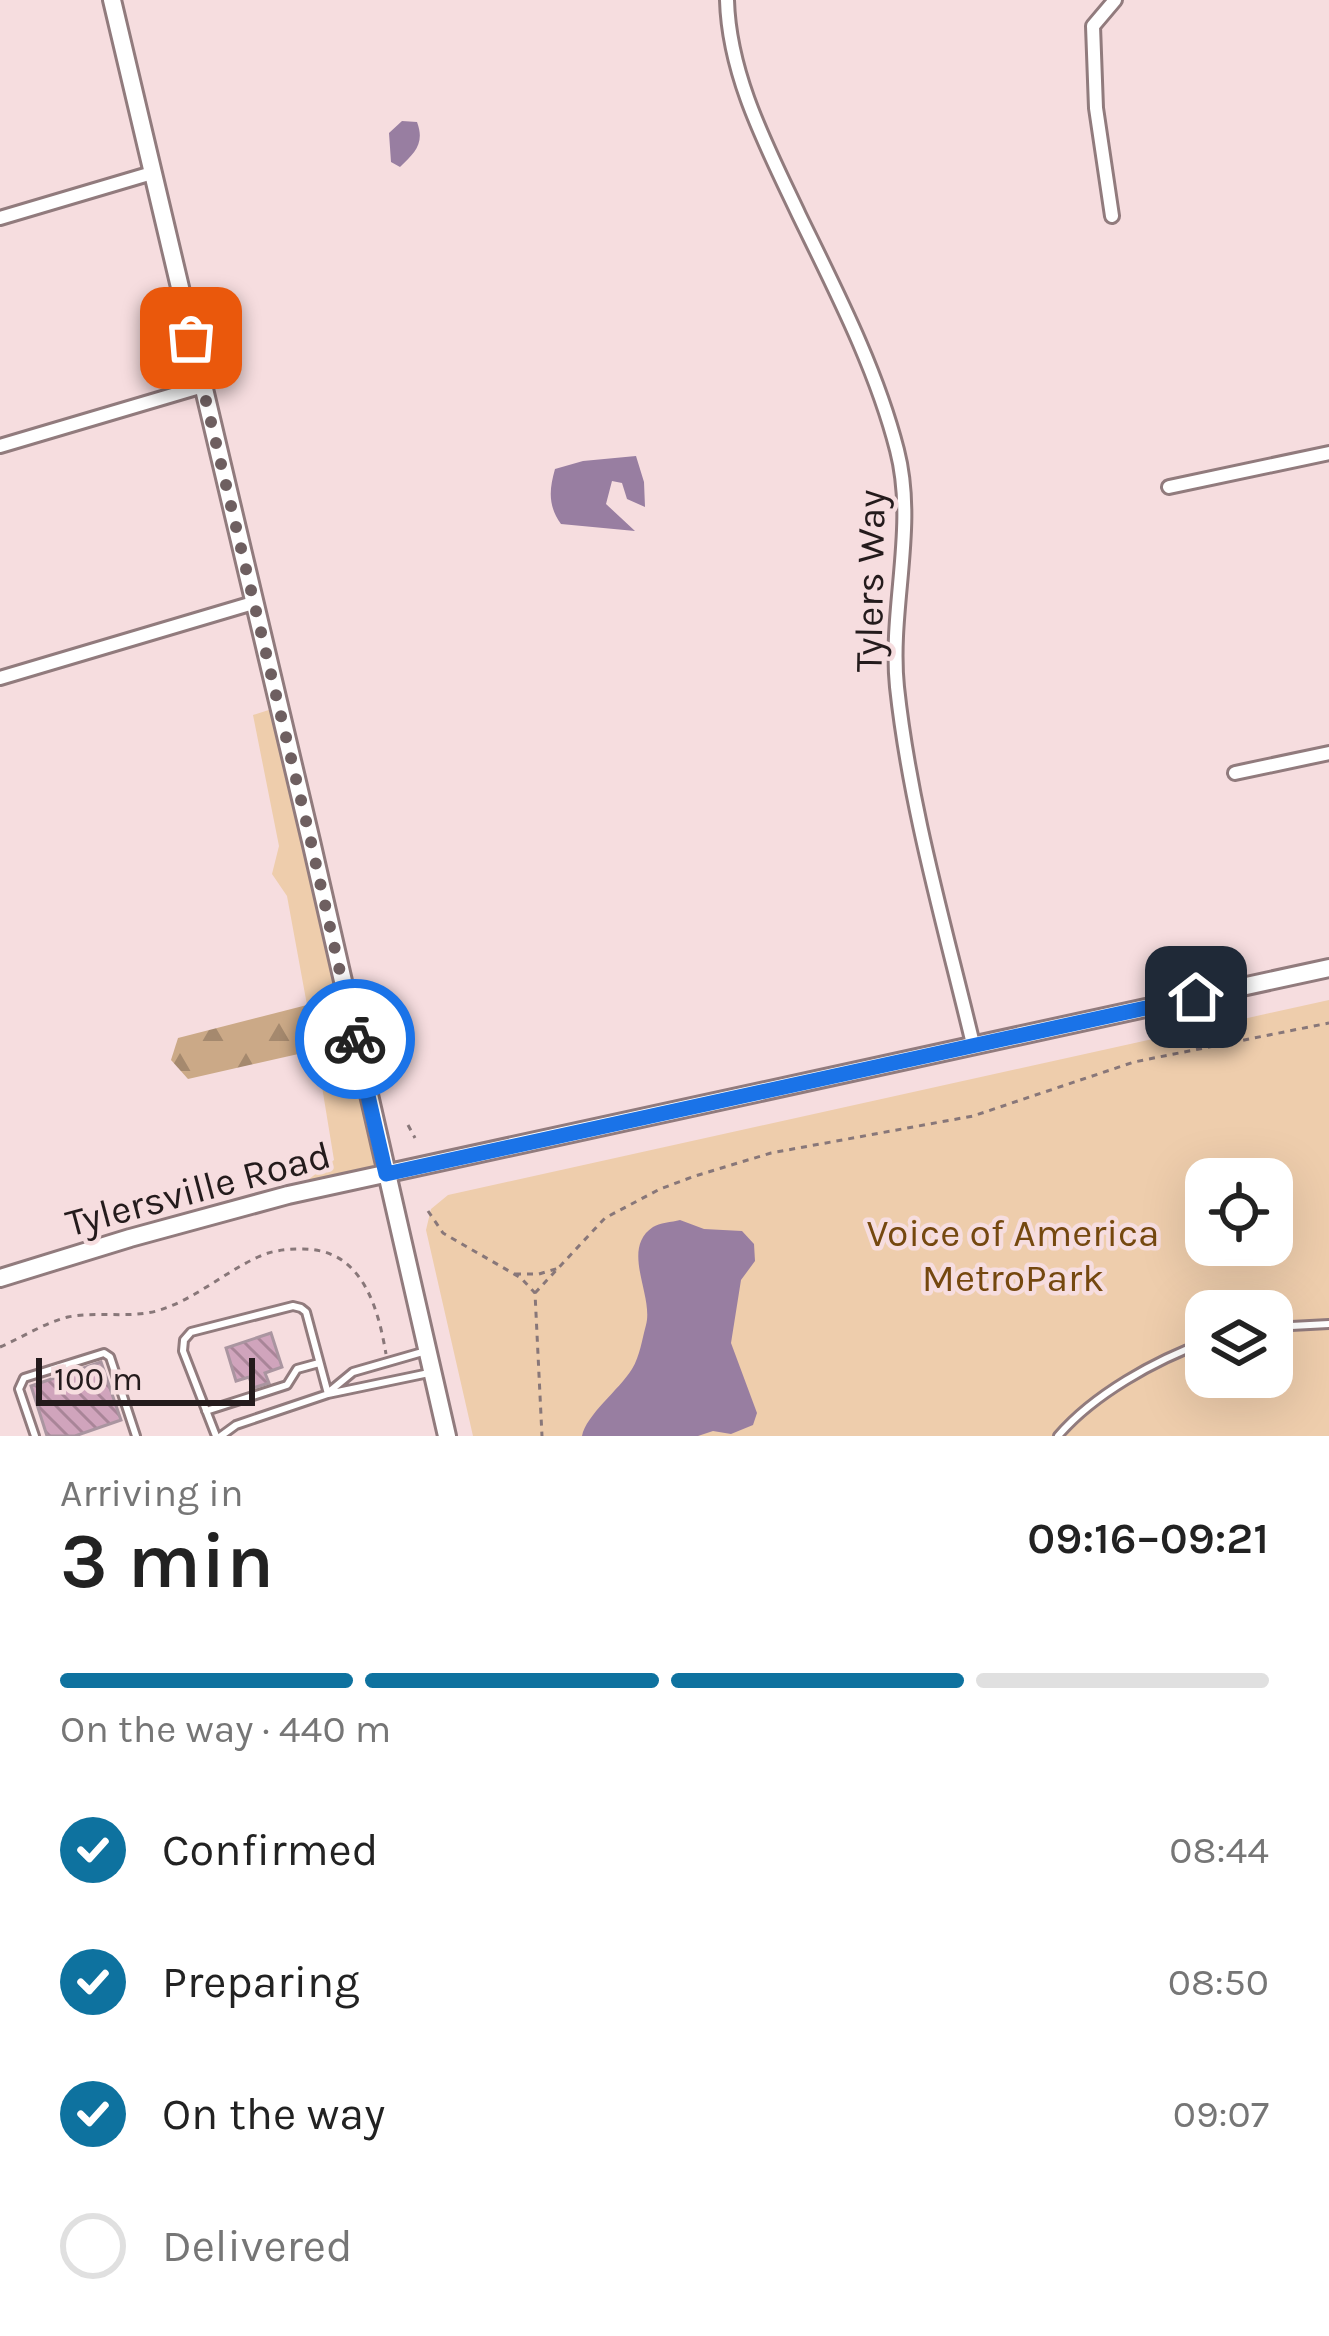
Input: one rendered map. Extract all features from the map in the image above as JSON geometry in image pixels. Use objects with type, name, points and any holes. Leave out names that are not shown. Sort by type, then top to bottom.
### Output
[{"type":"main road","points":[[112,0],[311,842],[444,1436]]},
{"type":"main road","name":"Tylersville Road","points":[[0,1278],[203,1217],[386,1174],[1329,968]]},
{"type":"street","name":"Tylers Way","points":[[727,0],[732,48],[754,116],[868,363],[899,458],[904,503],[897,681],[905,746],[973,1044]]},
{"type":"street","points":[[1112,216],[1096,108],[1093,26],[1115,0]]},
{"type":"street","points":[[0,218],[152,173]]},
{"type":"street","points":[[0,446],[202,386]]},
{"type":"street","points":[[1169,487],[1329,453]]},
{"type":"street","points":[[0,678],[253,603]]},
{"type":"street","points":[[1234,772],[1329,753]]},
{"type":"lane","points":[[328,1394],[302,1308],[293,1306],[191,1332],[184,1340],[183,1352],[219,1436],[236,1425],[328,1394],[431,1372]]},
{"type":"lane","points":[[1293,1327],[1329,1324]]},
{"type":"lane","points":[[328,1394],[353,1372],[426,1351]]},
{"type":"lane","points":[[1058,1436],[1121,1384],[1185,1351]]},
{"type":"lane","points":[[35,1436],[19,1389],[24,1378],[104,1353],[110,1357],[136,1436]]},
{"type":"lane","points":[[206,1411],[287,1385],[297,1370],[320,1363]]},
{"type":"path","points":[[535,1293],[605,1219],[694,1176],[771,1153],[973,1117],[1134,1062],[1329,1023]]},
{"type":"path","points":[[408,1125],[416,1138]]},
{"type":"path","points":[[428,1210],[443,1234],[514,1274],[535,1293],[542,1436]]},
{"type":"path","points":[[0,1347],[66,1318],[159,1310],[261,1255],[313,1249],[337,1256],[358,1273],[380,1317],[388,1362]]},
{"type":"path","points":[[514,1274],[560,1268]]},
{"type":"green space","points":[[278,707],[386,1174],[288,1195],[334,1160],[316,1050],[326,1026],[307,1005],[287,896],[272,874],[279,846],[253,715]]},
{"type":"green space","name":"Voice of America MetroPark","points":[[1329,1000],[1329,1436],[473,1436],[426,1230],[431,1209],[448,1195]]},
{"type":"green space","points":[[307,1005],[327,1026],[316,1050],[188,1079],[171,1060],[178,1038]]},
{"type":"shaded area","points":[[402,121],[417,122],[420,136],[414,152],[400,167],[391,162],[389,133]]},
{"type":"shaded area","points":[[636,456],[645,507],[627,499],[622,483],[612,481],[606,504],[635,531],[561,524],[551,498],[555,469]]},
{"type":"shaded area","points":[[680,1220],[704,1229],[742,1231],[754,1244],[755,1261],[741,1280],[731,1343],[757,1413],[753,1425],[731,1434],[582,1436],[639,1353],[647,1313],[639,1247],[656,1226]]},
{"type":"building","points":[[271,1333],[282,1367],[265,1373],[269,1383],[253,1388],[249,1377],[236,1381],[226,1348]]},
{"type":"building","points":[[101,1362],[121,1420],[75,1436],[47,1436],[31,1386]]},
{"type":"way so far","points":[[191,338],[355,1039]]},
{"type":"route","points":[[355,1039],[386,1174],[1196,997]]}]
